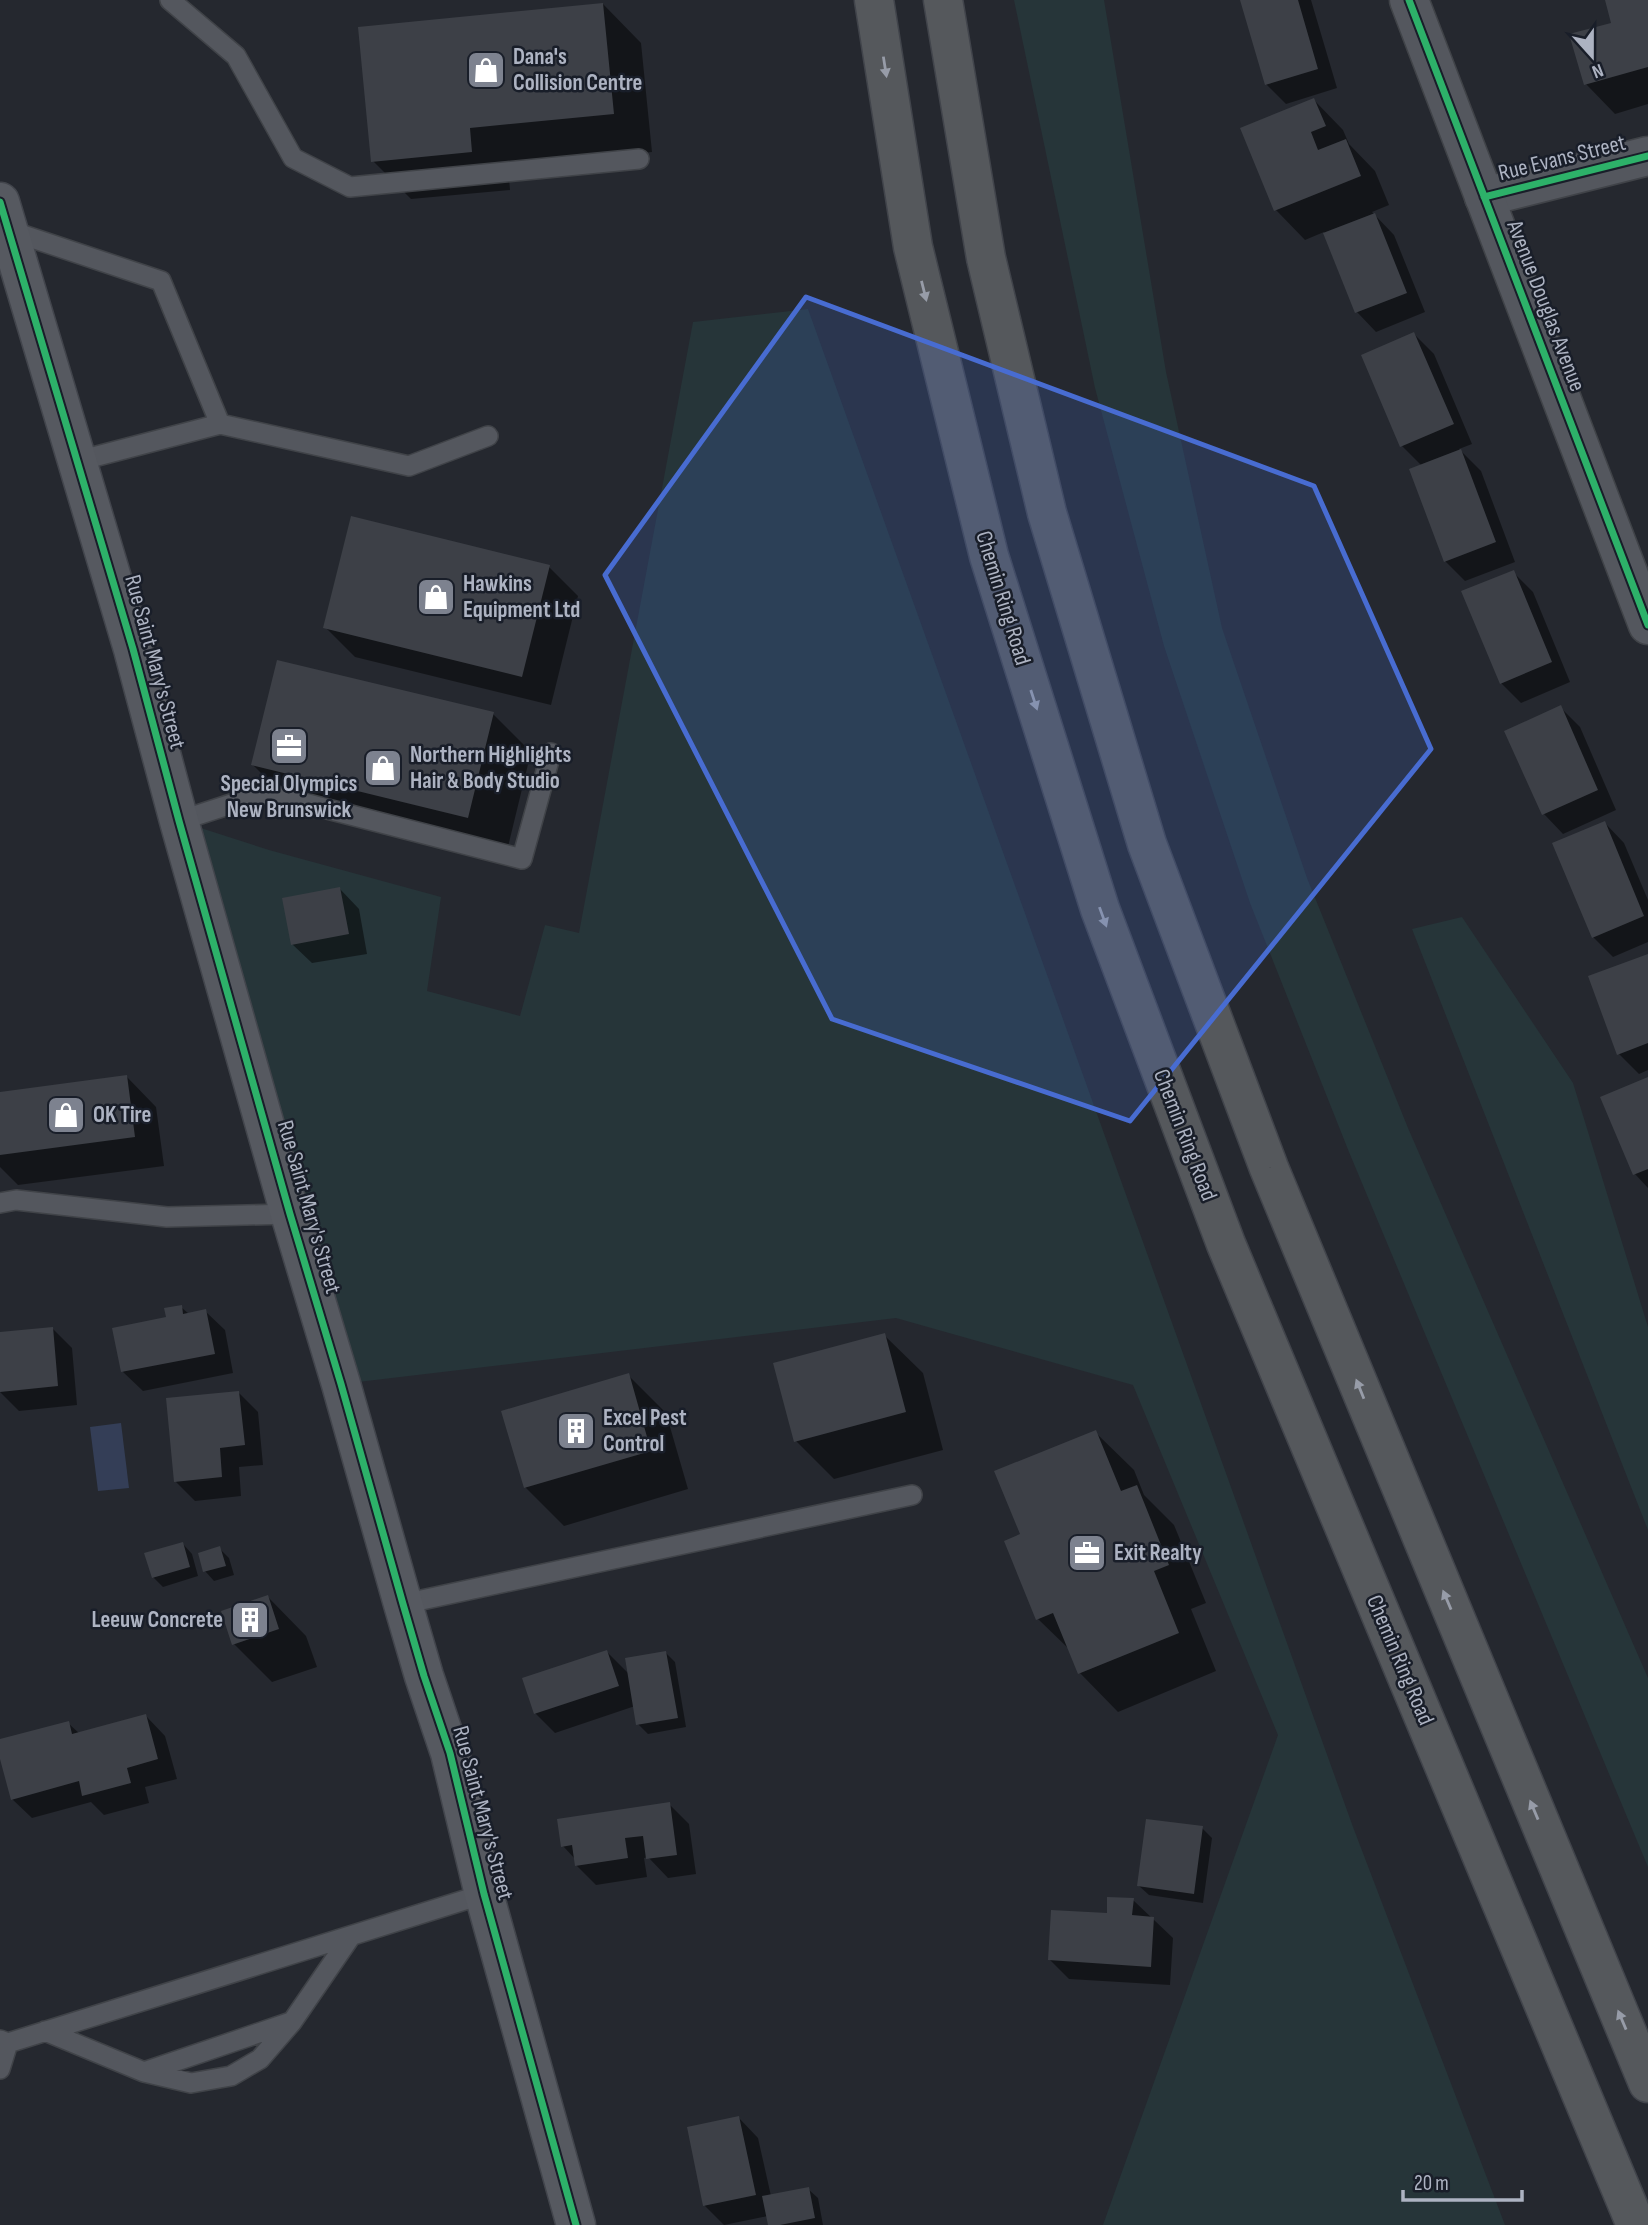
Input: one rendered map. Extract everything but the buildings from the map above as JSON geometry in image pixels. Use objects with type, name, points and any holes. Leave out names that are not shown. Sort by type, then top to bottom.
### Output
[{"type":"highway","name":"Chemin Ring Road","points":[[874,0],[913,247],[985,543],[1100,909],[1226,1244],[1636,2225]]},
{"type":"highway","points":[[943,0],[986,258],[1044,500],[1147,844],[1269,1168],[1648,2083]]},
{"type":"main road","name":"Rue Saint Mary's Street","points":[[4,216],[133,649],[179,821],[403,1604],[450,1753],[484,1894],[576,2225]]},
{"type":"street","name":"Avenue Douglas Avenue","points":[[1409,0],[1648,625]]},
{"type":"street","name":"Rue Evans Street","points":[[1484,197],[1648,156]]},
{"type":"lane","points":[[170,0],[236,56],[293,158],[351,187],[639,159]]},
{"type":"lane","points":[[4,216],[161,281],[220,424]]},
{"type":"lane","points":[[78,461],[220,424],[409,466],[488,436]]},
{"type":"lane","points":[[179,821],[265,793],[522,859],[551,753]]},
{"type":"lane","points":[[0,1203],[16,1200],[167,1217],[290,1213]]},
{"type":"lane","points":[[403,1604],[912,1495]]},
{"type":"lane","points":[[0,2069],[4,2041],[45,2031],[484,1894]]},
{"type":"lane","points":[[45,2031],[144,2072],[191,2083],[231,2076],[260,2059],[292,2022],[351,1936]]},
{"type":"lane","points":[[144,2072],[292,2022]]},
{"type":"highlighted area","points":[[806,297],[1314,486],[1431,749],[1130,1121],[832,1019],[605,575]]},
{"type":"shaded area","points":[[1014,0],[1104,0],[1166,372],[1222,628],[1307,878],[1408,1128],[1648,1678],[1648,1867],[1349,1152],[1250,903],[1164,646],[1095,388]]},
{"type":"shaded area","points":[[808,309],[1353,1827],[1505,2225],[1103,2225],[1278,1735],[1133,1385],[896,1318],[341,1384],[179,821],[269,850],[441,897],[427,991],[520,1016],[545,925],[579,933],[693,322]]},
{"type":"shaded area","points":[[1462,917],[1573,1083],[1648,1327],[1648,1530],[1412,929]]},
{"type":"water","points":[[121,1423],[129,1488],[98,1491],[90,1427]]},
{"type":"cycle path","points":[[1409,0],[1648,625]]},
{"type":"cycle path","points":[[1484,197],[1648,156]]},
{"type":"cycle path","points":[[0,202],[133,649],[290,1214],[403,1604],[450,1753],[484,1894],[576,2225]]},
{"type":"place","name":"Dana's Collision Centre","points":[[486,70]]},
{"type":"place","name":"Hawkins Equipment Ltd","points":[[436,597]]},
{"type":"place","name":"Special Olympics New Brunswick","points":[[289,746]]},
{"type":"place","name":"Northern Highlights Hair & Body Studio","points":[[383,768]]},
{"type":"place","name":"OK Tire","points":[[66,1115]]},
{"type":"place","name":"Excel Pest Control","points":[[576,1431]]},
{"type":"place","name":"Exit Realty","points":[[1087,1553]]},
{"type":"place","name":"Leeuw Concrete","points":[[250,1620]]}]
